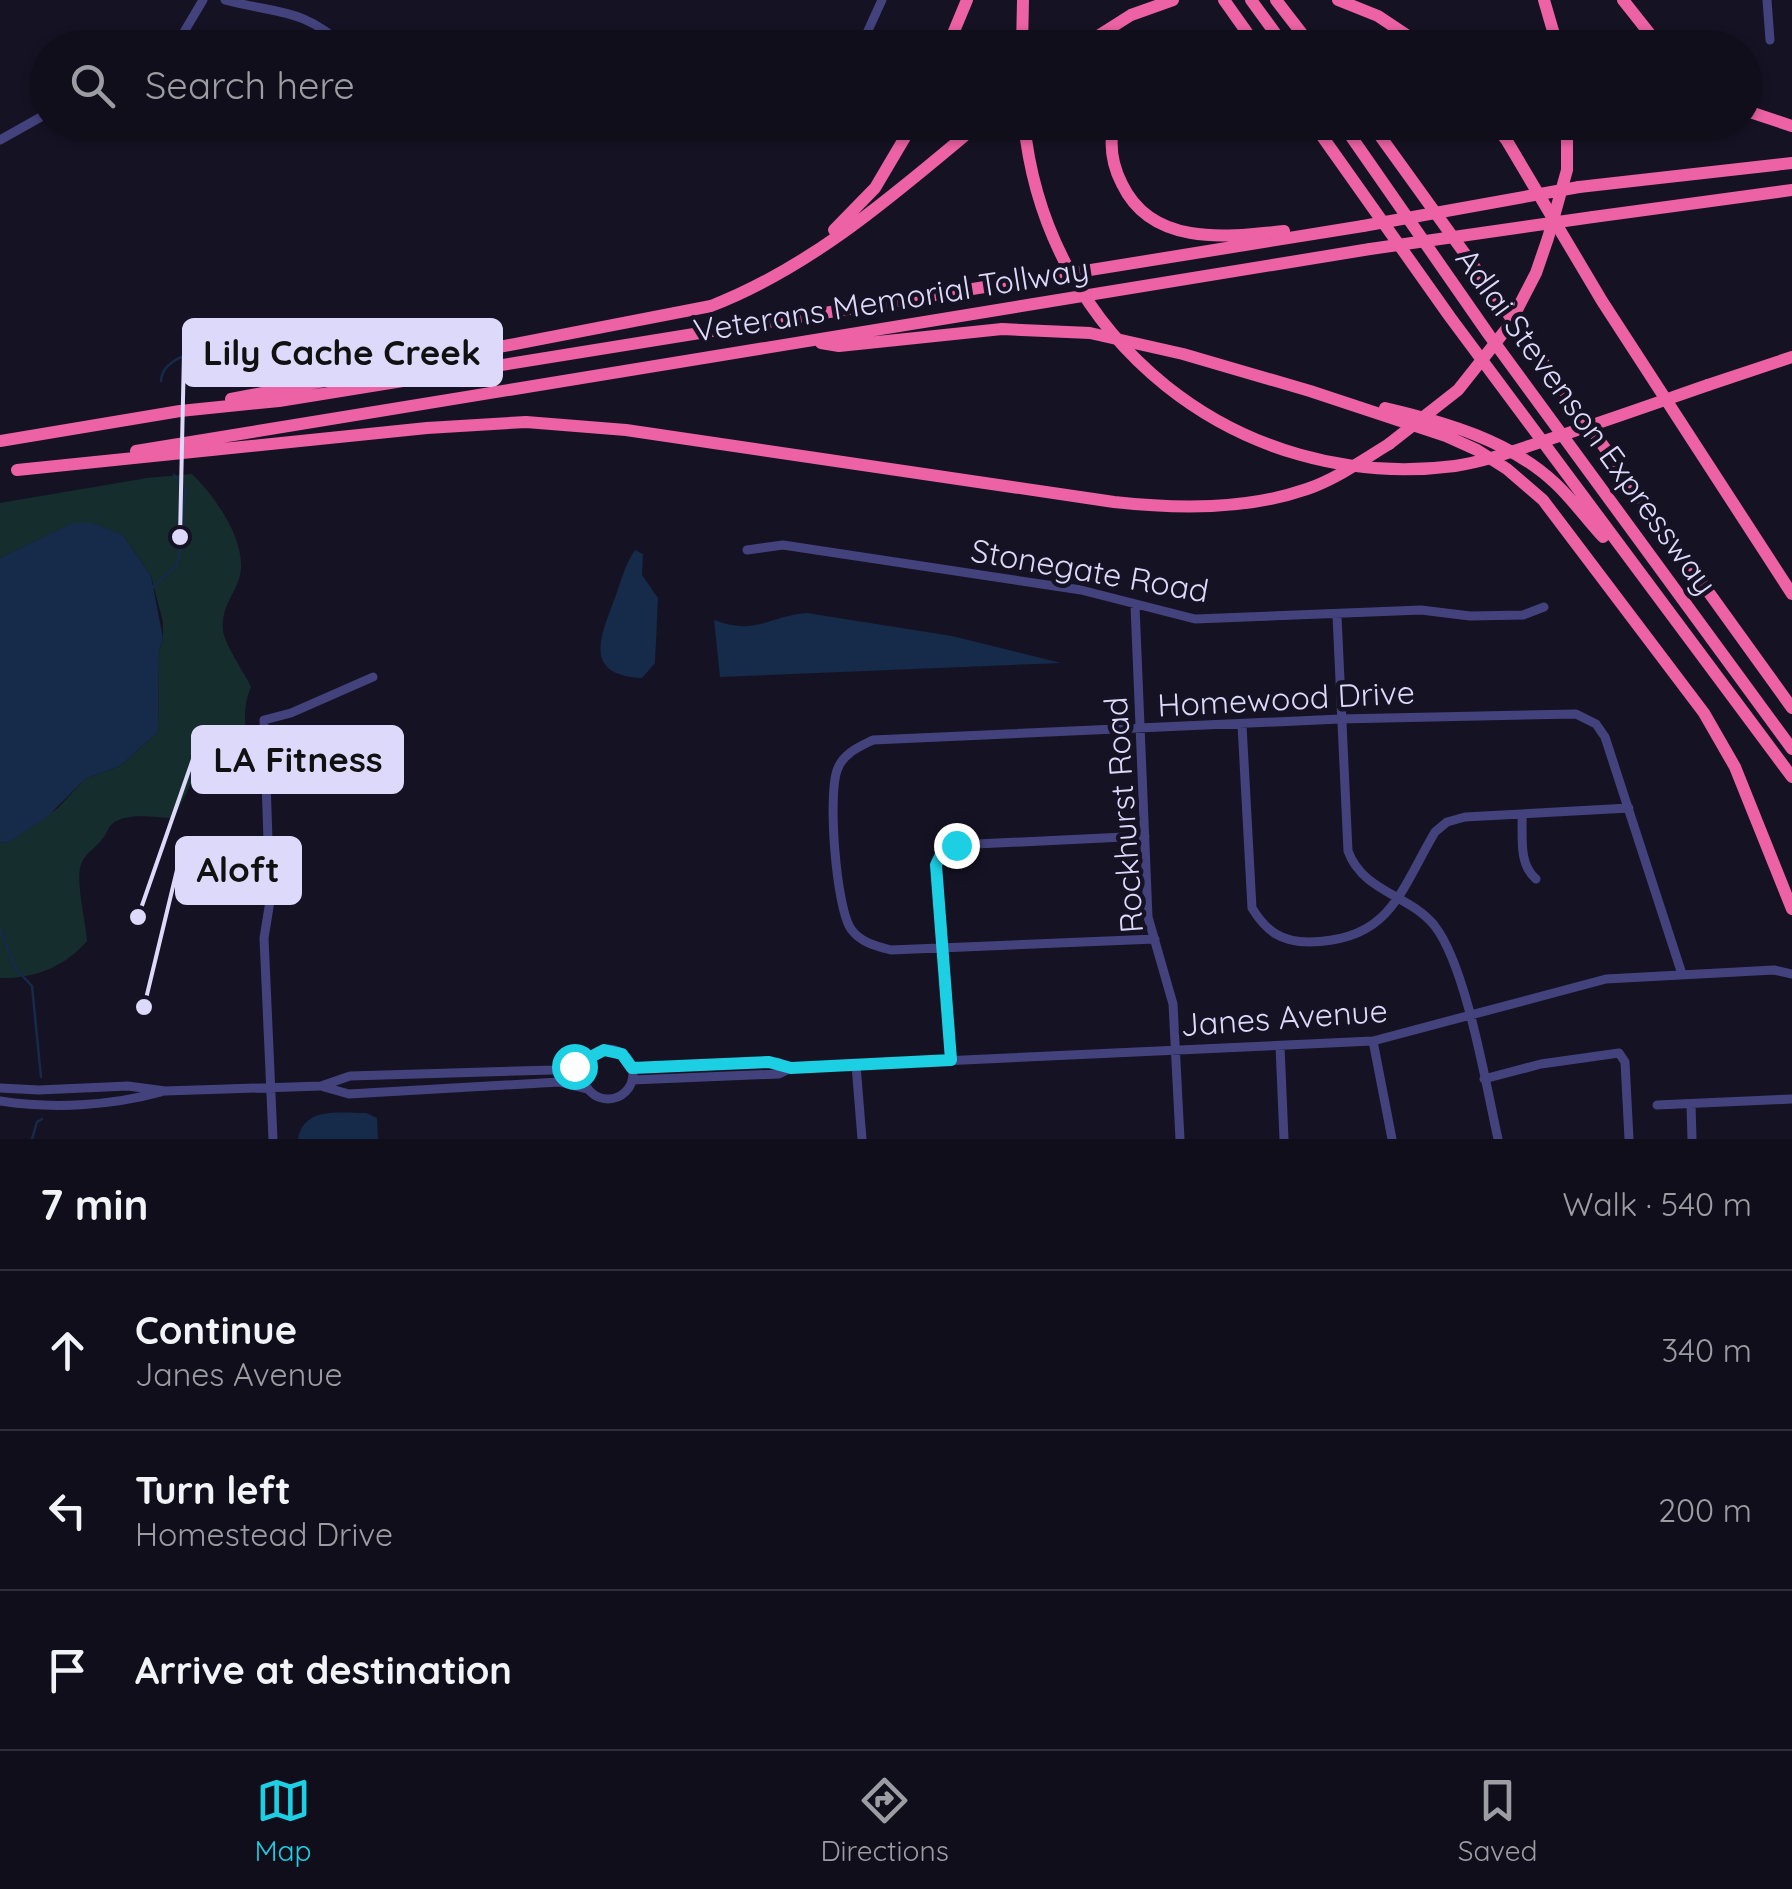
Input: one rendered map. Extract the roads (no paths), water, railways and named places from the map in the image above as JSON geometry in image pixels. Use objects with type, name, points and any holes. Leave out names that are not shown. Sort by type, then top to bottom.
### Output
[{"type":"highway","points":[[955,30],[968,0]]},
{"type":"highway","points":[[1022,30],[1023,0]]},
{"type":"highway","points":[[1108,30],[1131,16],[1173,0]]},
{"type":"highway","points":[[1224,0],[1245,30]]},
{"type":"highway","points":[[1252,0],[1273,30]]},
{"type":"highway","points":[[1276,0],[1298,30]]},
{"type":"highway","points":[[1340,0],[1399,30]]},
{"type":"highway","points":[[1544,0],[1553,30]]},
{"type":"highway","points":[[1623,0],[1647,30]]},
{"type":"highway","points":[[1762,116],[1792,126]]},
{"type":"highway","points":[[791,268],[844,222],[875,188],[903,140]]},
{"type":"highway","points":[[180,411],[290,386],[671,316],[738,295],[834,240],[959,140]]},
{"type":"highway","points":[[1027,140],[1032,179],[1054,242],[1077,287],[1112,336],[1159,383],[1186,402],[1229,428],[1306,456],[1373,468],[1458,466],[1792,357]]},
{"type":"highway","points":[[1113,140],[1124,189],[1142,212],[1184,234],[1220,236],[1323,226],[1357,227]]},
{"type":"highway","points":[[1324,140],[1792,777]]},
{"type":"highway","name":"Adlai Stevenson Expressway","points":[[1354,140],[1489,335],[1792,750]]},
{"type":"highway","name":"Adlai Stevenson Expressway","points":[[1383,140],[1792,707]]},
{"type":"highway","points":[[1507,140],[1602,301],[1792,594]]},
{"type":"highway","points":[[17,470],[427,428],[526,422],[626,430],[1114,502],[1177,507],[1237,504],[1308,488],[1389,444],[1458,390],[1508,327],[1536,273],[1567,170],[1568,140]]},
{"type":"highway","name":"Veterans Memorial Tollway","points":[[0,441],[180,411],[299,398],[1357,227],[1579,187],[1792,163]]},
{"type":"highway","name":"Veterans Memorial Tollway","points":[[0,473],[1370,248],[1792,190]]},
{"type":"highway","points":[[804,341],[838,346],[1002,328],[1090,333],[1183,354],[1310,391],[1477,450],[1543,500],[1717,734],[1741,782],[1792,909]]},
{"type":"highway","points":[[1310,391],[1403,412],[1504,448],[1558,486],[1648,586]]},
{"type":"street","points":[[185,30],[204,0]]},
{"type":"street","points":[[224,0],[292,12],[325,30]]},
{"type":"street","points":[[868,30],[882,0]]},
{"type":"street","points":[[1767,0],[1770,40]]},
{"type":"street","points":[[0,140],[30,124]]},
{"type":"street","name":"Stonegate Road","points":[[747,550],[783,545],[1081,590],[1195,619],[1421,610],[1470,616],[1523,615],[1544,607]]},
{"type":"street","name":"Rockhurst Road","points":[[1135,606],[1148,916],[1173,1004],[1180,1139]]},
{"type":"street","points":[[1337,616],[1348,851],[1362,876],[1432,923],[1452,957],[1498,1139]]},
{"type":"street","points":[[272,1139],[264,938],[270,901],[264,720],[291,713],[373,677]]},
{"type":"street","name":"Homewood Drive","points":[[1155,939],[891,950],[866,943],[853,932],[840,902],[832,789],[838,767],[849,752],[873,740],[1576,714],[1596,724],[1605,737],[1682,974]]},
{"type":"street","points":[[1242,726],[1252,908],[1263,926],[1287,940],[1344,940],[1368,930],[1385,916],[1435,832],[1447,822],[1629,808]]},
{"type":"street","points":[[1522,814],[1524,861],[1536,879]]},
{"type":"street","points":[[951,1060],[936,865],[939,854],[948,846],[1145,836]]},
{"type":"street","name":"Janes Avenue","points":[[322,1086],[350,1076],[554,1070],[574,1066],[604,1050],[622,1054],[632,1068],[769,1062],[791,1068],[1373,1041],[1606,979],[1774,970],[1792,974]]},
{"type":"street","points":[[1373,1041],[1392,1139]]},
{"type":"street","points":[[1280,1046],[1284,1139]]},
{"type":"street","points":[[1484,1078],[1541,1064],[1619,1053],[1626,1062],[1629,1139]]},
{"type":"street","points":[[588,1089],[583,1073],[589,1058]]},
{"type":"street","points":[[856,1065],[862,1139]]},
{"type":"street","points":[[632,1068],[632,1080]]},
{"type":"street","name":"Janes Avenue","points":[[0,1088],[128,1086],[165,1091],[322,1086],[349,1094],[559,1082],[588,1089],[600,1098],[616,1098],[629,1088],[632,1080],[779,1074],[791,1068]]},
{"type":"street","name":"Janes Avenue","points":[[0,1102],[127,1101],[165,1091]]},
{"type":"street","points":[[1656,1105],[1792,1099]]},
{"type":"street","points":[[1690,1104],[1692,1139]]},
{"type":"water","points":[[73,523],[92,523],[123,535],[151,576],[163,638],[159,651],[158,732],[120,766],[85,779],[46,818],[9,842],[0,843],[0,558]]},
{"type":"water","points":[[635,550],[643,554],[642,575],[658,598],[655,663],[642,678],[612,670],[601,654],[608,617]]},
{"type":"water","points":[[807,613],[952,636],[1061,663],[720,677],[714,620],[752,626]]},
{"type":"water","points":[[366,1113],[377,1118],[378,1139],[298,1139],[307,1121],[315,1116]]},
{"type":"waterway","points":[[161,381],[168,365],[196,351],[371,323]]},
{"type":"waterway","points":[[152,589],[176,565],[180,552],[186,490],[174,475]]},
{"type":"waterway","points":[[0,929],[16,969],[32,986],[41,1077]]},
{"type":"waterway","points":[[32,1139],[37,1122],[42,1119]]},
{"type":"place","name":"Lily Cache Creek","points":[[180,537]]},
{"type":"place","name":"LA Fitness","points":[[138,917]]},
{"type":"place","name":"Aloft","points":[[144,1007]]}]
